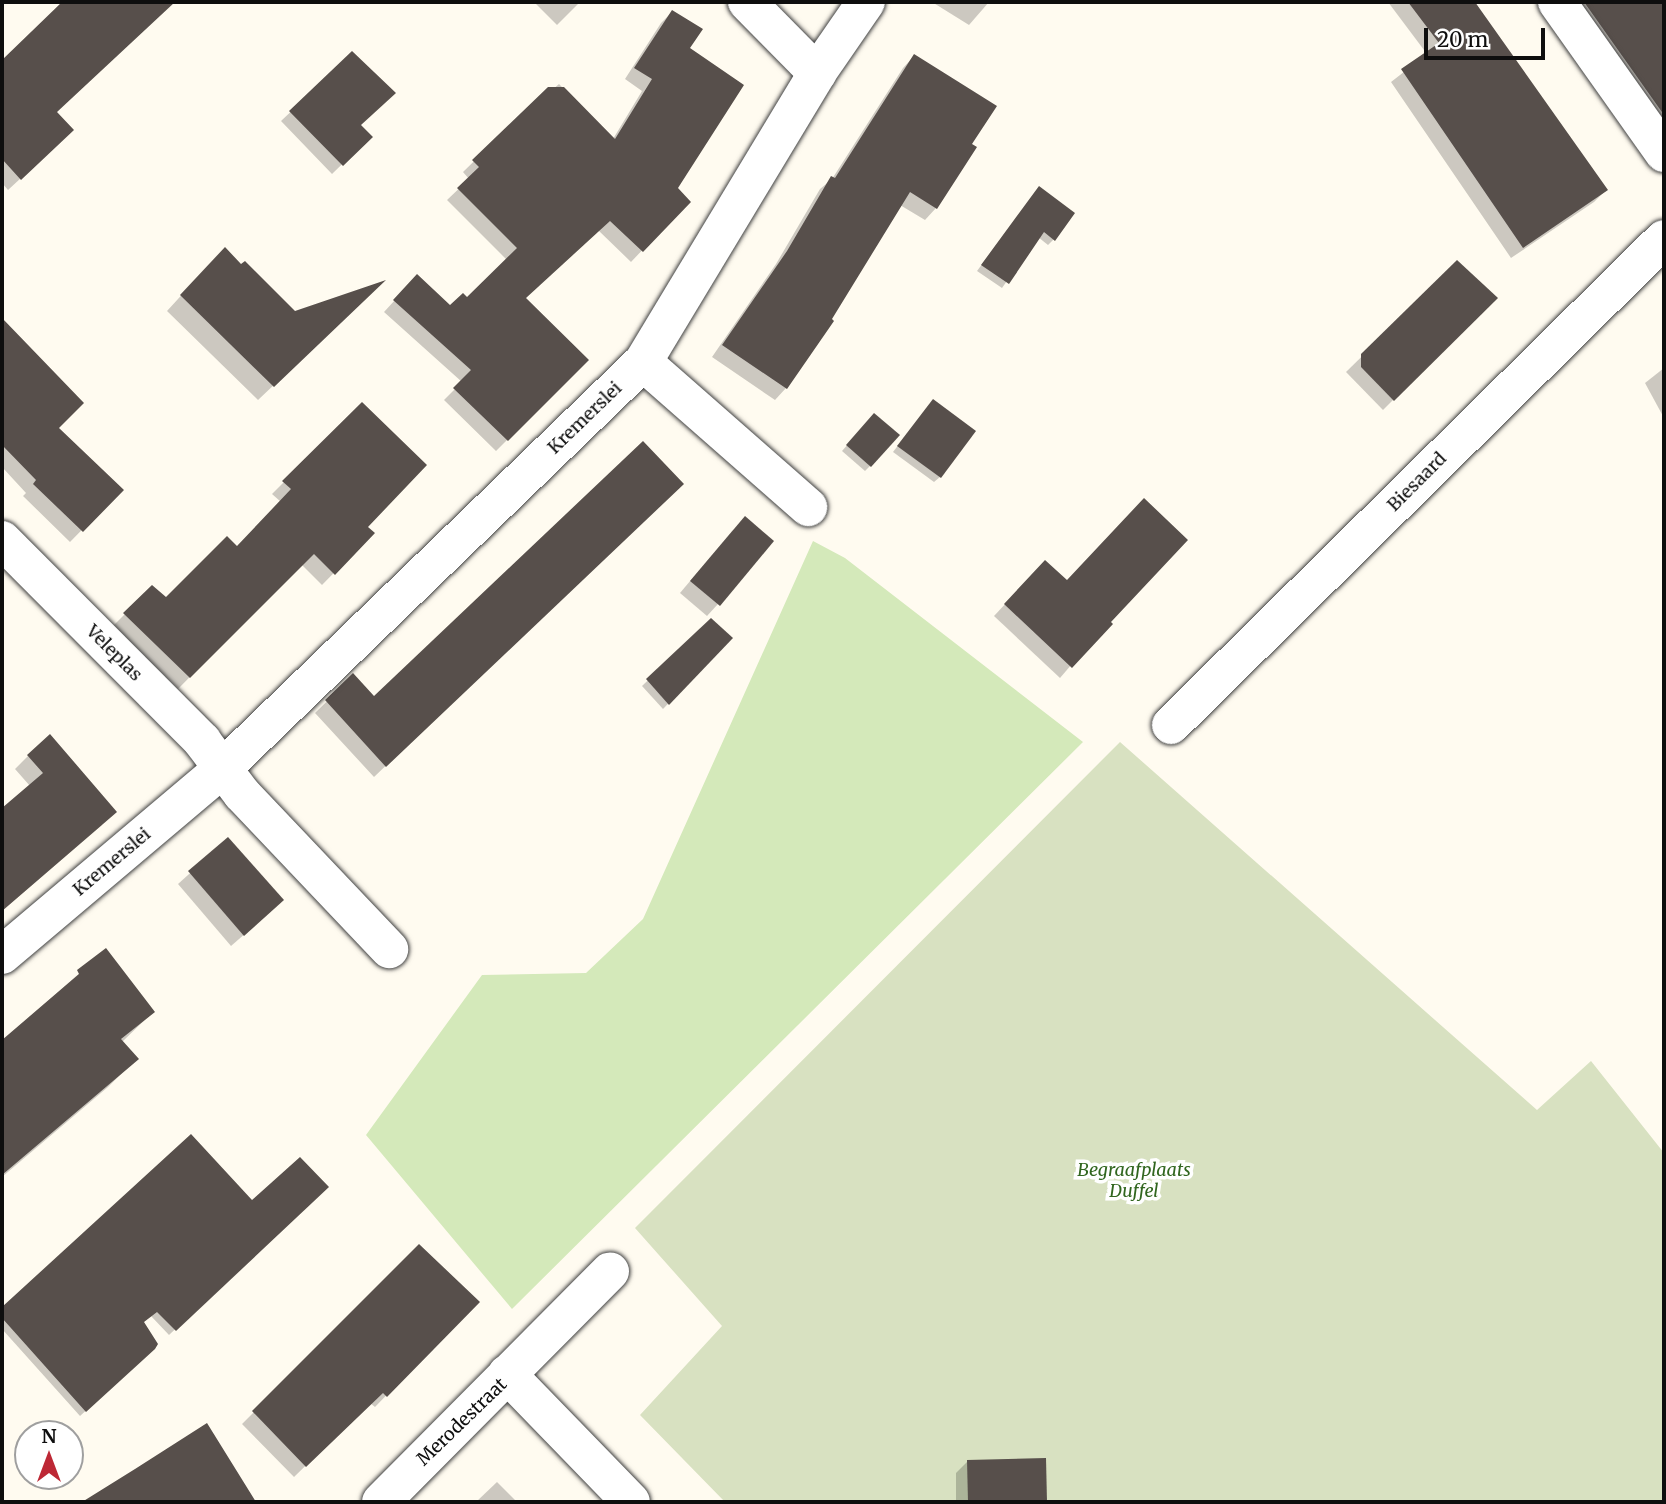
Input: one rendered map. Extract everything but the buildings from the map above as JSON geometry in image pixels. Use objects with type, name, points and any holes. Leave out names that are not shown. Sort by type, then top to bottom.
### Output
[{"type":"street","points":[[747,2],[817,73]]},
{"type":"street","name":"Kremerslei","points":[[2,955],[223,768],[643,362],[817,73],[866,2]]},
{"type":"street","points":[[1557,2],[1664,153]]},
{"type":"street","name":"Biesaard","points":[[1171,725],[1664,239]]},
{"type":"street","points":[[643,362],[808,507]]},
{"type":"street","name":"Veleplas","points":[[2,540],[202,741],[223,768]]},
{"type":"street","points":[[223,768],[242,794],[388,949]]},
{"type":"street","points":[[507,1374],[610,1271]]},
{"type":"street","name":"Merodestraat","points":[[381,1502],[507,1374],[631,1502]]},
{"type":"green space","points":[[813,541],[845,558],[1083,742],[512,1309],[366,1135],[482,975],[586,973],[643,919]]},
{"type":"green space","name":"Begraafplaats Duffel","points":[[1120,742],[1537,1110],[1591,1061],[1664,1153],[1664,1502],[725,1502],[640,1415],[722,1326],[635,1228]]}]
